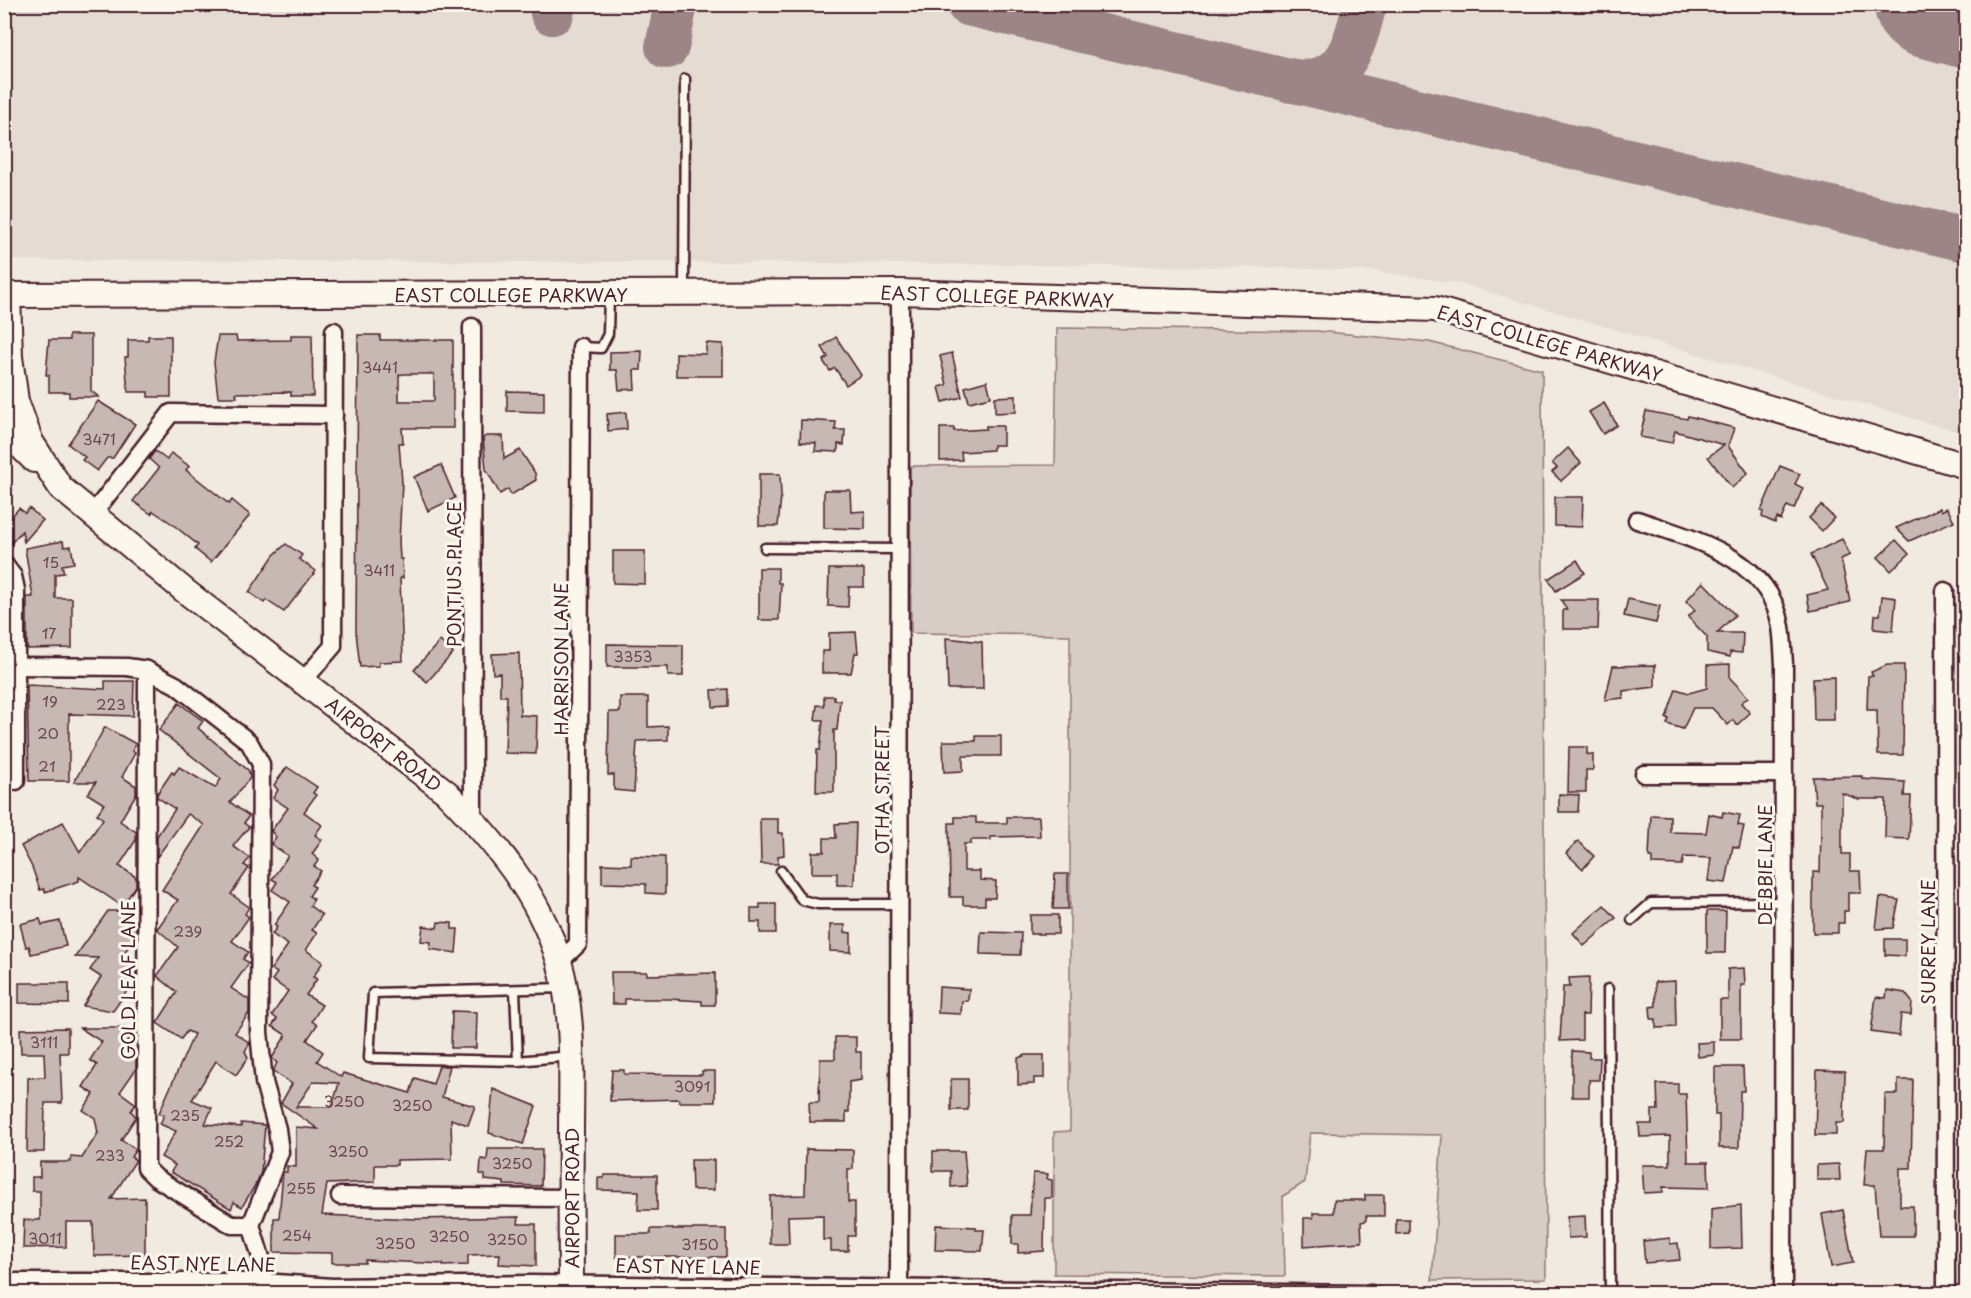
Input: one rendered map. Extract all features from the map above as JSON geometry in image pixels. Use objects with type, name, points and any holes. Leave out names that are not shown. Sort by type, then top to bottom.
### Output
[{"type":"main road","name":"EAST COLLEGE PARKWAY","points":[[6,295],[900,292],[1436,309],[1966,466]]},
{"type":"main road","name":"AIRPORT ROAD","points":[[6,295],[10,357],[16,401],[31,442],[61,488],[185,591],[419,770],[473,820],[521,880],[548,933],[559,962],[563,988],[571,1056],[571,1289]]},
{"type":"main road","points":[[4,430],[61,488]]},
{"type":"street","name":"OTHA STREET","points":[[899,1291],[900,292]]},
{"type":"street","name":"PONTIUS PLACE","points":[[472,327],[473,820]]},
{"type":"street","points":[[303,681],[333,646],[334,331]]},
{"type":"street","name":"HARRISON LANE","points":[[559,962],[578,944],[581,347]]},
{"type":"street","points":[[92,514],[171,413],[334,415]]},
{"type":"street","name":"DEBBIE LANE","points":[[1637,520],[1729,555],[1756,577],[1773,603],[1781,625],[1784,664],[1783,1293]]},
{"type":"street","points":[[4,564],[13,576],[16,590],[16,666],[10,714],[16,781]]},
{"type":"street","name":"SURREY LANE","points":[[1945,591],[1946,1293]]},
{"type":"street","points":[[16,666],[127,667],[147,670],[176,685],[249,742],[261,764],[259,1032],[264,1082],[277,1129],[280,1152],[251,1225],[263,1264],[263,1282]]},
{"type":"street","name":"GOLD LEAF LANE","points":[[147,670],[146,1168],[156,1178],[232,1225],[251,1225]]},
{"type":"street","points":[[1644,774],[1784,774]]},
{"type":"street","points":[[340,1196],[570,1198]]},
{"type":"street","name":"EAST NYE LANE","points":[[4,1282],[97,1288],[213,1288],[263,1282],[332,1290],[1372,1293]]},
{"type":"lane","points":[[684,293],[685,79]]},
{"type":"lane","points":[[581,347],[601,348],[606,342],[609,293]]},
{"type":"lane","points":[[765,549],[899,549]]},
{"type":"lane","points":[[781,871],[802,900],[818,904],[900,904]]},
{"type":"lane","points":[[1632,920],[1651,903],[1783,902]]},
{"type":"lane","points":[[563,988],[373,993],[369,1058],[518,1061],[571,1056]]},
{"type":"lane","points":[[1608,988],[1610,1293]]},
{"type":"lane","points":[[515,990],[518,1061]]},
{"type":"shaded area","points":[[5,5],[1966,5],[1966,434],[1462,284],[1374,271],[1266,267],[714,262],[5,260]]},
{"type":"shaded area","points":[[1057,328],[1317,331],[1429,342],[1542,370],[1546,1279],[1432,1280],[1442,1135],[1310,1133],[1305,1182],[1283,1196],[1285,1276],[1054,1274],[1054,1132],[1070,1131],[1070,635],[911,633],[910,466],[1055,465]]},
{"type":"building","points":[[69,335],[91,335],[91,391],[99,397],[69,397],[69,392],[49,392],[49,375],[46,375],[49,340],[69,340]]},
{"type":"building","points":[[291,335],[312,335],[313,396],[291,396],[291,392],[236,393],[237,397],[218,397],[214,362],[218,336],[236,336],[237,341],[291,340]]},
{"type":"building","points":[[358,335],[380,335],[380,340],[453,340],[453,428],[402,428],[403,443],[399,443],[402,482],[399,542],[403,578],[400,578],[403,661],[379,662],[379,666],[360,667],[356,632]],"holes":[[[434,374],[434,401],[399,401],[399,375]]]},
{"type":"building","points":[[148,336],[171,336],[171,397],[148,397],[148,392],[128,392],[125,357],[128,357],[128,340],[148,340]]},
{"type":"building","points":[[836,337],[861,375],[846,385],[835,368],[830,371],[823,361],[828,357],[822,347]]},
{"type":"building","points":[[706,343],[723,344],[723,376],[676,376],[676,353],[706,354]]},
{"type":"building","points":[[642,351],[641,370],[634,370],[635,389],[619,390],[617,370],[610,370],[610,352]]},
{"type":"building","points":[[952,353],[962,397],[943,402],[939,387],[947,385],[940,356]]},
{"type":"building","points":[[987,381],[991,397],[969,402],[965,387]]},
{"type":"building","points":[[507,391],[544,392],[544,412],[507,411]]},
{"type":"building","points":[[1016,396],[1016,412],[995,413],[995,397]]},
{"type":"building","points":[[98,401],[135,424],[113,458],[107,458],[97,471],[82,460],[85,457],[68,444]]},
{"type":"building","points":[[1604,403],[1617,425],[1603,434],[1589,412]]},
{"type":"building","points":[[1646,411],[1687,419],[1688,416],[1734,428],[1728,446],[1748,473],[1732,488],[1708,457],[1724,445],[1675,431],[1672,443],[1640,437]]},
{"type":"building","points":[[626,412],[627,429],[608,431],[607,414]]},
{"type":"building","points":[[801,420],[836,422],[835,430],[845,430],[844,445],[838,444],[838,452],[815,451],[816,443],[800,442]]},
{"type":"building","points":[[986,426],[1003,426],[1003,445],[993,445],[993,450],[961,452],[962,460],[940,461],[940,428],[954,428],[954,431],[986,429]]},
{"type":"building","points":[[503,436],[504,459],[520,450],[535,473],[536,480],[511,495],[508,489],[500,494],[486,469],[483,438]]},
{"type":"building","points":[[1568,448],[1581,463],[1561,481],[1552,472],[1557,468],[1552,463]]},
{"type":"building","points":[[155,451],[167,460],[171,453],[189,466],[186,470],[229,504],[232,500],[250,515],[211,562],[195,549],[198,545],[171,523],[153,511],[151,514],[133,501],[159,468],[149,459]]},
{"type":"building","points":[[441,465],[455,498],[428,511],[414,477]]},
{"type":"building","points":[[1780,466],[1800,474],[1795,484],[1803,488],[1794,509],[1787,506],[1781,520],[1777,518],[1775,523],[1762,517],[1763,512],[1761,511]]},
{"type":"building","points":[[759,474],[780,474],[781,496],[778,526],[759,526]]},
{"type":"building","points":[[824,490],[850,490],[851,512],[865,511],[865,529],[824,528]]},
{"type":"building","points":[[1555,497],[1583,497],[1582,527],[1555,526]]},
{"type":"building","points":[[1821,505],[1834,518],[1822,531],[1809,518]]},
{"type":"building","points":[[19,508],[25,513],[29,508],[43,520],[24,542],[22,531],[4,551],[4,525]]},
{"type":"building","points":[[1940,508],[1941,511],[1947,508],[1954,521],[1909,541],[1896,528]]},
{"type":"building","points":[[1842,539],[1850,555],[1841,559],[1850,602],[1810,611],[1807,595],[1828,590],[1811,554]]},
{"type":"building","points":[[1896,540],[1909,554],[1891,571],[1878,557]]},
{"type":"building","points":[[63,541],[64,547],[71,546],[74,563],[62,565],[64,573],[55,574],[55,598],[72,598],[72,648],[27,649],[27,597],[33,597],[25,548]]},
{"type":"building","points":[[286,544],[302,555],[299,559],[316,571],[284,612],[266,600],[264,603],[249,592],[274,555]]},
{"type":"building","points":[[613,551],[645,551],[645,584],[613,583]]},
{"type":"building","points":[[1577,560],[1585,573],[1556,591],[1548,579]]},
{"type":"building","points":[[759,568],[778,568],[778,583],[781,583],[779,620],[759,620]]},
{"type":"building","points":[[829,569],[864,569],[864,587],[849,587],[848,607],[828,606]]},
{"type":"building","points":[[1703,582],[1735,615],[1717,633],[1743,633],[1742,653],[1730,652],[1730,657],[1707,652],[1707,637],[1688,617],[1695,610],[1686,601]]},
{"type":"building","points":[[1882,596],[1896,598],[1893,631],[1874,629],[1875,615],[1880,615]]},
{"type":"building","points":[[1628,599],[1660,606],[1656,623],[1624,616]]},
{"type":"building","points":[[1561,600],[1599,600],[1598,629],[1563,629],[1563,610],[1567,610]]},
{"type":"building","points":[[856,632],[858,653],[855,653],[851,673],[822,673],[822,651],[829,651],[829,633]]},
{"type":"building","points":[[946,638],[982,642],[983,689],[948,689]]},
{"type":"building","points":[[440,641],[453,653],[427,682],[414,670]]},
{"type":"building","points":[[607,644],[683,645],[683,676],[668,676],[668,667],[607,667]]},
{"type":"building","points":[[519,653],[520,715],[537,716],[536,754],[505,753],[507,696],[500,696],[500,673],[493,674],[492,654]]},
{"type":"building","points":[[1730,664],[1730,678],[1748,697],[1741,703],[1750,713],[1737,725],[1733,720],[1728,725],[1712,708],[1693,708],[1683,729],[1667,724],[1669,719],[1666,718],[1676,689],[1689,693],[1707,688],[1707,665]]},
{"type":"building","points":[[1655,665],[1655,687],[1623,691],[1623,698],[1605,700],[1613,666]]},
{"type":"building","points":[[1887,665],[1904,665],[1903,755],[1878,755],[1877,710],[1867,710],[1868,676],[1873,676],[1871,672]]},
{"type":"building","points":[[1834,677],[1834,720],[1814,720],[1813,678]]},
{"type":"building","points":[[105,681],[134,681],[133,716],[69,714],[69,781],[29,781],[27,685],[105,689]]},
{"type":"building","points":[[728,689],[728,706],[713,707],[712,690]]},
{"type":"building","points":[[824,696],[834,696],[834,700],[840,700],[837,730],[834,730],[834,792],[816,792],[817,750],[820,750],[823,720],[815,720],[817,705],[824,706]]},
{"type":"building","points":[[620,697],[648,697],[648,727],[668,726],[668,740],[637,741],[634,792],[614,790],[614,775],[608,775],[609,712],[620,712]]},
{"type":"building","points":[[179,703],[203,721],[198,728],[249,771],[250,778],[230,802],[249,816],[244,823],[249,827],[233,846],[250,858],[244,865],[249,868],[231,894],[249,907],[245,914],[249,917],[232,941],[248,952],[243,959],[249,963],[231,988],[249,1000],[249,1013],[235,1033],[250,1043],[245,1051],[248,1058],[236,1075],[216,1061],[192,1100],[212,1108],[205,1124],[241,1127],[241,1123],[265,1125],[261,1172],[257,1182],[242,1207],[234,1202],[231,1209],[171,1172],[175,1165],[161,1157],[176,1131],[160,1124],[164,1115],[159,1113],[194,1034],[187,1031],[181,1039],[157,1023],[177,992],[157,976],[178,947],[157,929],[178,900],[162,890],[204,825],[188,814],[157,857],[157,836],[175,809],[157,797],[157,794],[172,772],[174,774],[179,767],[215,788],[221,779],[159,730]]},
{"type":"building","points":[[105,727],[136,744],[132,751],[135,753],[122,777],[136,786],[136,794],[120,821],[136,832],[136,840],[119,866],[136,877],[136,886],[122,906],[79,877],[79,881],[45,892],[44,889],[40,890],[21,846],[63,822],[80,852],[103,819],[97,814],[104,804],[88,794],[96,782],[74,782]]},
{"type":"building","points":[[976,736],[1001,736],[1001,756],[963,756],[963,771],[944,772],[943,741],[976,741]]},
{"type":"building","points":[[1569,747],[1587,747],[1587,754],[1593,755],[1593,770],[1586,770],[1586,792],[1568,792]]},
{"type":"building","points":[[287,767],[317,787],[313,793],[316,795],[304,812],[322,825],[315,835],[322,840],[312,854],[319,860],[314,866],[321,871],[311,885],[315,887],[309,896],[314,899],[310,906],[322,915],[312,930],[317,933],[306,950],[323,962],[313,977],[317,979],[306,995],[322,1005],[312,1021],[317,1025],[307,1040],[323,1052],[317,1061],[341,1077],[343,1073],[410,1093],[415,1078],[433,1084],[439,1066],[450,1066],[442,1097],[475,1106],[468,1125],[451,1119],[452,1159],[397,1160],[397,1165],[375,1165],[375,1182],[327,1184],[322,1215],[416,1219],[519,1217],[518,1224],[536,1224],[536,1266],[499,1264],[500,1254],[468,1255],[468,1265],[443,1266],[443,1264],[365,1260],[365,1263],[332,1263],[332,1253],[274,1252],[274,1218],[279,1218],[283,1172],[287,1172],[287,1166],[296,1167],[296,1127],[318,1129],[281,1103],[292,1084],[273,1071],[277,1063],[272,1058],[286,1035],[272,1026],[277,1019],[272,1015],[288,991],[272,980],[277,973],[271,969],[288,945],[272,934],[277,927],[274,925],[290,902],[272,890],[277,882],[272,879],[288,856],[271,844],[276,837],[271,831],[288,808],[273,798],[278,790],[274,785]],"holes":[[[313,1082],[339,1083],[332,1107],[296,1107]]]},
{"type":"building","points":[[1862,776],[1862,779],[1905,782],[1904,796],[1911,796],[1909,839],[1885,838],[1886,799],[1858,799],[1842,793],[1842,854],[1850,854],[1850,871],[1860,871],[1861,893],[1848,893],[1848,911],[1844,911],[1844,923],[1838,923],[1838,933],[1813,933],[1813,872],[1820,872],[1821,803],[1815,803],[1813,777]]},
{"type":"building","points":[[1559,794],[1579,795],[1578,812],[1559,812]]},
{"type":"building","points":[[1723,812],[1740,815],[1738,825],[1744,826],[1739,848],[1733,846],[1726,883],[1708,881],[1711,858],[1684,857],[1682,865],[1652,864],[1652,857],[1649,857],[1651,815],[1670,816],[1670,832],[1706,833],[1709,814],[1722,817]]},
{"type":"building","points":[[955,817],[976,817],[976,823],[1007,823],[1007,817],[1039,817],[1040,836],[990,837],[991,840],[971,840],[971,844],[964,844],[964,871],[980,871],[980,880],[996,881],[995,898],[985,898],[985,905],[963,905],[963,897],[950,897],[949,823],[955,823]]},
{"type":"building","points":[[760,819],[778,819],[778,833],[783,833],[784,855],[778,856],[778,864],[761,864]]},
{"type":"building","points":[[856,823],[854,885],[837,885],[837,873],[812,873],[812,852],[824,852],[824,838],[836,838],[835,824]]},
{"type":"building","points":[[1578,841],[1594,856],[1583,869],[1566,853]]},
{"type":"building","points":[[631,856],[665,857],[665,894],[646,893],[646,884],[602,883],[602,864],[631,865]]},
{"type":"building","points":[[1055,874],[1068,874],[1068,909],[1053,909]]},
{"type":"building","points":[[1880,897],[1899,900],[1893,928],[1876,929]]},
{"type":"building","points":[[760,904],[776,904],[776,933],[760,933],[760,922],[751,922],[751,908],[760,908]]},
{"type":"building","points":[[1604,905],[1616,918],[1584,946],[1573,933]]},
{"type":"building","points":[[108,911],[118,911],[136,924],[136,937],[120,958],[136,969],[136,978],[113,1011],[83,1006],[101,977],[90,970],[98,958],[75,957]]},
{"type":"building","points":[[1707,911],[1726,911],[1725,953],[1707,953]]},
{"type":"building","points":[[1030,915],[1058,915],[1058,934],[1030,934]]},
{"type":"building","points":[[40,919],[42,925],[60,921],[66,946],[31,954],[29,946],[26,947],[20,924]]},
{"type":"building","points":[[438,922],[452,923],[452,929],[458,929],[456,953],[430,949],[431,942],[421,941],[423,926],[437,928]]},
{"type":"building","points":[[830,925],[845,925],[845,932],[851,933],[851,952],[830,951]]},
{"type":"building","points":[[981,932],[1021,933],[1020,955],[980,954]]},
{"type":"building","points":[[1885,939],[1905,939],[1905,956],[1885,955]]},
{"type":"building","points":[[1744,968],[1745,985],[1741,985],[1741,1039],[1720,1039],[1720,1000],[1728,1000],[1728,969]]},
{"type":"building","points":[[611,972],[647,972],[647,975],[715,973],[715,1005],[702,1005],[702,1001],[668,999],[625,999],[625,1004],[612,1004]]},
{"type":"building","points":[[1589,977],[1588,1015],[1582,1015],[1582,1040],[1560,1041],[1563,987],[1570,987],[1569,978]]},
{"type":"building","points":[[1675,981],[1676,1027],[1656,1028],[1656,1019],[1651,1019],[1650,1007],[1656,1006],[1655,982]]},
{"type":"building","points":[[19,983],[69,983],[69,1004],[19,1003]]},
{"type":"building","points":[[939,987],[969,989],[968,1001],[962,1001],[961,1014],[938,1013]]},
{"type":"building","points":[[1887,990],[1905,993],[1912,1002],[1911,1015],[1901,1014],[1899,1036],[1871,1032],[1876,997],[1886,998]]},
{"type":"building","points":[[452,1011],[477,1012],[476,1048],[451,1048]]},
{"type":"building","points":[[68,1028],[68,1053],[60,1053],[62,1103],[45,1103],[44,1152],[27,1152],[28,1078],[45,1077],[44,1053],[21,1053],[20,1029]]},
{"type":"building","points":[[80,1028],[135,1028],[122,1050],[136,1059],[136,1069],[120,1092],[136,1104],[131,1111],[136,1117],[121,1140],[136,1149],[131,1157],[136,1160],[111,1199],[145,1198],[145,1255],[94,1256],[93,1222],[66,1222],[66,1247],[23,1248],[24,1220],[40,1220],[40,1191],[32,1191],[32,1177],[40,1177],[40,1162],[71,1162],[71,1157],[82,1158],[98,1133],[95,1118],[83,1110],[94,1094],[83,1087],[97,1065],[90,1060],[102,1042]]},
{"type":"building","points":[[835,1037],[856,1037],[856,1052],[861,1052],[861,1080],[849,1082],[849,1112],[846,1112],[846,1122],[810,1122],[809,1102],[819,1102],[820,1059],[835,1059]]},
{"type":"building","points":[[1714,1042],[1714,1055],[1698,1057],[1697,1043]]},
{"type":"building","points":[[1572,1051],[1589,1052],[1589,1058],[1600,1058],[1599,1080],[1589,1080],[1589,1097],[1572,1097]]},
{"type":"building","points":[[1026,1055],[1044,1055],[1044,1078],[1034,1078],[1034,1084],[1018,1085],[1018,1058]]},
{"type":"building","points":[[1715,1067],[1743,1067],[1744,1091],[1740,1091],[1739,1148],[1719,1148],[1719,1115],[1715,1115]]},
{"type":"building","points":[[612,1070],[624,1070],[624,1074],[702,1075],[702,1071],[715,1071],[715,1102],[679,1102],[679,1099],[610,1101]]},
{"type":"building","points":[[1817,1070],[1845,1071],[1844,1123],[1836,1123],[1836,1135],[1815,1135]]},
{"type":"building","points":[[951,1079],[968,1079],[968,1110],[951,1110]]},
{"type":"building","points":[[1898,1080],[1913,1080],[1911,1168],[1900,1168],[1900,1206],[1913,1206],[1913,1236],[1879,1236],[1875,1185],[1864,1185],[1867,1149],[1884,1149],[1885,1094],[1898,1094]]},
{"type":"building","points":[[1657,1084],[1678,1084],[1678,1094],[1686,1094],[1688,1162],[1708,1162],[1709,1188],[1663,1187],[1663,1192],[1644,1193],[1642,1165],[1670,1165],[1670,1136],[1640,1137],[1639,1124],[1652,1124],[1652,1110],[1658,1110]]},
{"type":"building","points":[[493,1089],[536,1106],[523,1144],[489,1133]]},
{"type":"building","points":[[488,1149],[542,1149],[541,1186],[504,1185],[504,1182],[485,1180],[485,1175],[480,1174],[481,1159],[487,1160]]},
{"type":"building","points":[[806,1149],[853,1150],[853,1169],[848,1169],[848,1202],[855,1202],[855,1236],[848,1236],[848,1251],[831,1251],[831,1240],[823,1240],[823,1215],[788,1216],[789,1244],[770,1244],[770,1196],[805,1195]]},
{"type":"building","points":[[933,1151],[964,1151],[967,1186],[951,1187],[951,1171],[933,1171]]},
{"type":"building","points":[[691,1160],[714,1160],[714,1190],[692,1190]]},
{"type":"building","points":[[1839,1164],[1840,1180],[1817,1180],[1817,1165]]},
{"type":"building","points":[[1033,1173],[1048,1174],[1047,1179],[1052,1180],[1052,1198],[1045,1198],[1044,1251],[1018,1253],[1018,1244],[1012,1244],[1012,1215],[1030,1215]]},
{"type":"building","points":[[604,1175],[657,1175],[657,1210],[638,1210],[639,1191],[598,1190],[598,1178],[604,1178]]},
{"type":"building","points":[[1365,1195],[1384,1195],[1384,1216],[1366,1216],[1366,1221],[1361,1222],[1362,1242],[1304,1246],[1304,1218],[1313,1218],[1313,1213],[1334,1213],[1334,1200],[1365,1200]]},
{"type":"building","points":[[1741,1205],[1742,1248],[1711,1249],[1711,1209]]},
{"type":"building","points":[[1843,1210],[1853,1263],[1831,1267],[1822,1214]]},
{"type":"building","points":[[1585,1216],[1586,1237],[1568,1238],[1567,1217]]},
{"type":"building","points":[[1396,1219],[1409,1219],[1409,1233],[1396,1234]]},
{"type":"building","points":[[936,1225],[976,1227],[976,1230],[984,1230],[982,1251],[935,1250]]},
{"type":"building","points":[[651,1229],[726,1229],[726,1257],[616,1257],[616,1234],[651,1234]]},
{"type":"building","points":[[1670,1238],[1670,1244],[1678,1243],[1680,1260],[1645,1263],[1643,1241]]},
{"type":"taxiway","points":[[552,13],[554,4]]},
{"type":"taxiway","points":[[667,47],[676,4]]},
{"type":"taxiway","points":[[968,4],[1966,240]]},
{"type":"taxiway","points":[[1291,81],[1324,78],[1335,71],[1351,49],[1365,4]]},
{"type":"runway","points":[[1928,4],[1966,14]]}]
